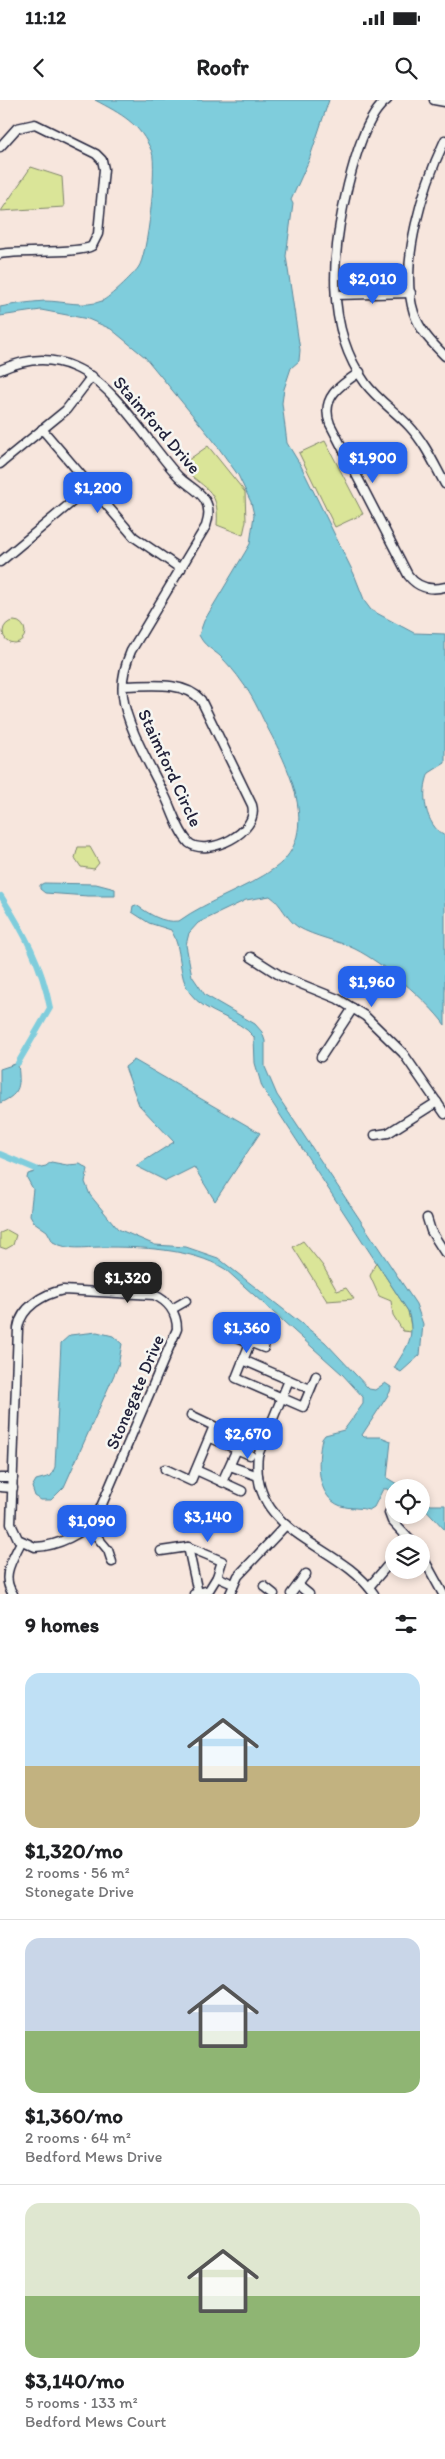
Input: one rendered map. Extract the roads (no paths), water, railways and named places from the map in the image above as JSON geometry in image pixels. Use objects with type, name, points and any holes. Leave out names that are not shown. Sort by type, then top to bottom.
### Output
[{"type":"street","points":[[386,100],[375,113],[357,154],[339,226],[336,295],[341,332],[370,389],[414,432],[428,452],[445,484]]},
{"type":"street","points":[[434,100],[445,102]]},
{"type":"street","points":[[0,147],[17,128],[35,124],[96,154],[102,160],[104,169],[98,234],[92,246],[80,251],[24,250],[0,254]]},
{"type":"street","points":[[445,140],[429,175],[417,220],[411,261],[410,293],[418,322],[425,335],[445,356]]},
{"type":"street","points":[[336,295],[410,293]]},
{"type":"street","name":"Staimford Drive","points":[[0,370],[22,362],[46,360],[74,366],[92,376],[107,390],[180,477],[201,495],[206,503],[208,512],[206,526],[132,651],[124,670],[123,686]]},
{"type":"street","points":[[360,372],[333,393],[327,408],[330,424],[408,575],[424,587],[436,589],[445,587]]},
{"type":"street","points":[[0,464],[71,404],[92,376]]},
{"type":"street","points":[[42,430],[134,537],[181,569]]},
{"type":"street","points":[[0,562],[90,487]]},
{"type":"street","name":"Staimford Circle","points":[[123,686],[179,687],[190,691],[201,700],[252,805],[254,817],[248,828],[208,848],[200,848],[189,843],[124,706],[123,686]]},
{"type":"street","points":[[251,957],[280,976],[322,991],[353,1008],[379,1027],[397,1046],[445,1114]]},
{"type":"street","points":[[321,1058],[353,1008]]},
{"type":"street","points":[[375,1135],[388,1133],[437,1102]]},
{"type":"street","points":[[427,1218],[431,1231],[445,1253]]},
{"type":"street","points":[[13,1594],[8,1584],[7,1575],[21,1542],[15,1536],[11,1524],[18,1328],[25,1310],[32,1304],[63,1290],[149,1294],[165,1301],[172,1309],[186,1301]]},
{"type":"street","name":"Stonegate Drive","points":[[21,1542],[31,1546],[44,1546],[72,1537],[88,1526],[102,1508],[175,1338],[177,1325],[172,1309]]},
{"type":"street","points":[[239,1338],[264,1348]]},
{"type":"street","points":[[250,1343],[236,1378],[303,1407],[316,1376]]},
{"type":"street","points":[[243,1360],[310,1389]]},
{"type":"street","points":[[289,1380],[258,1455],[258,1476],[268,1504],[286,1526],[353,1571],[374,1594]]},
{"type":"street","points":[[165,1470],[191,1481],[211,1438],[214,1426],[191,1415]]},
{"type":"street","points":[[211,1438],[250,1455]]},
{"type":"street","points":[[222,1482],[237,1449]]},
{"type":"street","points":[[230,1466],[258,1476]]},
{"type":"street","points":[[196,1470],[242,1491]]},
{"type":"street","points":[[0,1478],[13,1478]]},
{"type":"street","points":[[0,1488],[13,1488]]},
{"type":"street","points":[[395,1524],[403,1534]]},
{"type":"street","points":[[88,1526],[108,1550],[112,1562]]},
{"type":"street","points":[[230,1594],[233,1584],[241,1573],[286,1526]]},
{"type":"street","points":[[161,1551],[188,1547],[222,1561],[217,1577],[209,1590],[195,1594],[188,1547]]},
{"type":"street","points":[[368,1587],[385,1568]]},
{"type":"street","points":[[430,1570],[443,1594]]},
{"type":"street","points":[[291,1594],[306,1574]]},
{"type":"street","points":[[217,1577],[233,1584]]},
{"type":"street","points":[[298,1585],[309,1594]]},
{"type":"street","points":[[264,1586],[274,1594]]},
{"type":"water","points":[[95,100],[329,100],[309,160],[291,200],[293,204],[286,256],[300,350],[299,361],[291,368],[284,389],[282,403],[287,443],[301,466],[354,574],[365,602],[371,610],[414,633],[445,634],[445,763],[429,773],[426,781],[425,799],[429,817],[438,831],[445,836],[445,1025],[416,993],[391,972],[355,949],[298,927],[270,896],[246,900],[198,923],[189,933],[186,945],[192,976],[205,995],[255,1024],[262,1032],[265,1041],[265,1067],[277,1095],[416,1304],[423,1324],[420,1355],[401,1372],[394,1368],[411,1335],[408,1311],[262,1087],[255,1063],[254,1037],[240,1025],[205,1006],[190,993],[183,978],[175,937],[171,930],[149,923],[132,912],[133,906],[136,905],[161,919],[179,921],[202,907],[252,882],[275,868],[289,853],[297,836],[299,818],[291,778],[246,687],[232,669],[206,645],[199,635],[204,621],[250,544],[254,515],[251,502],[238,475],[213,440],[145,357],[111,329],[88,319],[41,310],[0,316],[0,307],[17,304],[45,301],[88,304],[102,301],[131,276],[142,260],[151,211],[152,152],[136,126]]},
{"type":"water","points":[[44,883],[96,884],[115,889],[115,896],[45,893],[40,889],[40,885]]},
{"type":"water","points":[[134,1060],[260,1133],[215,1201],[194,1167],[166,1181],[136,1166],[174,1142],[139,1105],[125,1067]]},
{"type":"water","points":[[18,1063],[18,1088],[12,1096],[0,1103],[0,1069]]},
{"type":"water","points":[[51,1162],[67,1165],[80,1164],[88,1169],[85,1182],[90,1195],[118,1229],[155,1245],[186,1247],[218,1258],[325,1342],[369,1389],[375,1390],[385,1383],[391,1387],[390,1392],[362,1435],[364,1437],[381,1437],[391,1441],[387,1478],[389,1479],[385,1479],[385,1489],[383,1489],[374,1507],[369,1510],[341,1506],[327,1495],[320,1477],[319,1457],[322,1439],[325,1435],[344,1430],[363,1404],[363,1397],[342,1374],[225,1269],[212,1262],[165,1250],[132,1247],[71,1248],[53,1242],[47,1231],[34,1222],[30,1215],[33,1189],[27,1178],[28,1174],[35,1172],[36,1168],[46,1166]]},
{"type":"water","points":[[97,1332],[113,1336],[122,1344],[118,1366],[64,1487],[51,1500],[41,1500],[35,1496],[32,1487],[36,1480],[51,1476],[55,1467],[61,1343],[70,1335]]},
{"type":"water","points":[[430,1504],[445,1505],[445,1530],[430,1514]]},
{"type":"waterway","points":[[1,896],[31,949],[47,992],[50,1008],[18,1063]]},
{"type":"waterway","points":[[0,1154],[36,1169]]}]
